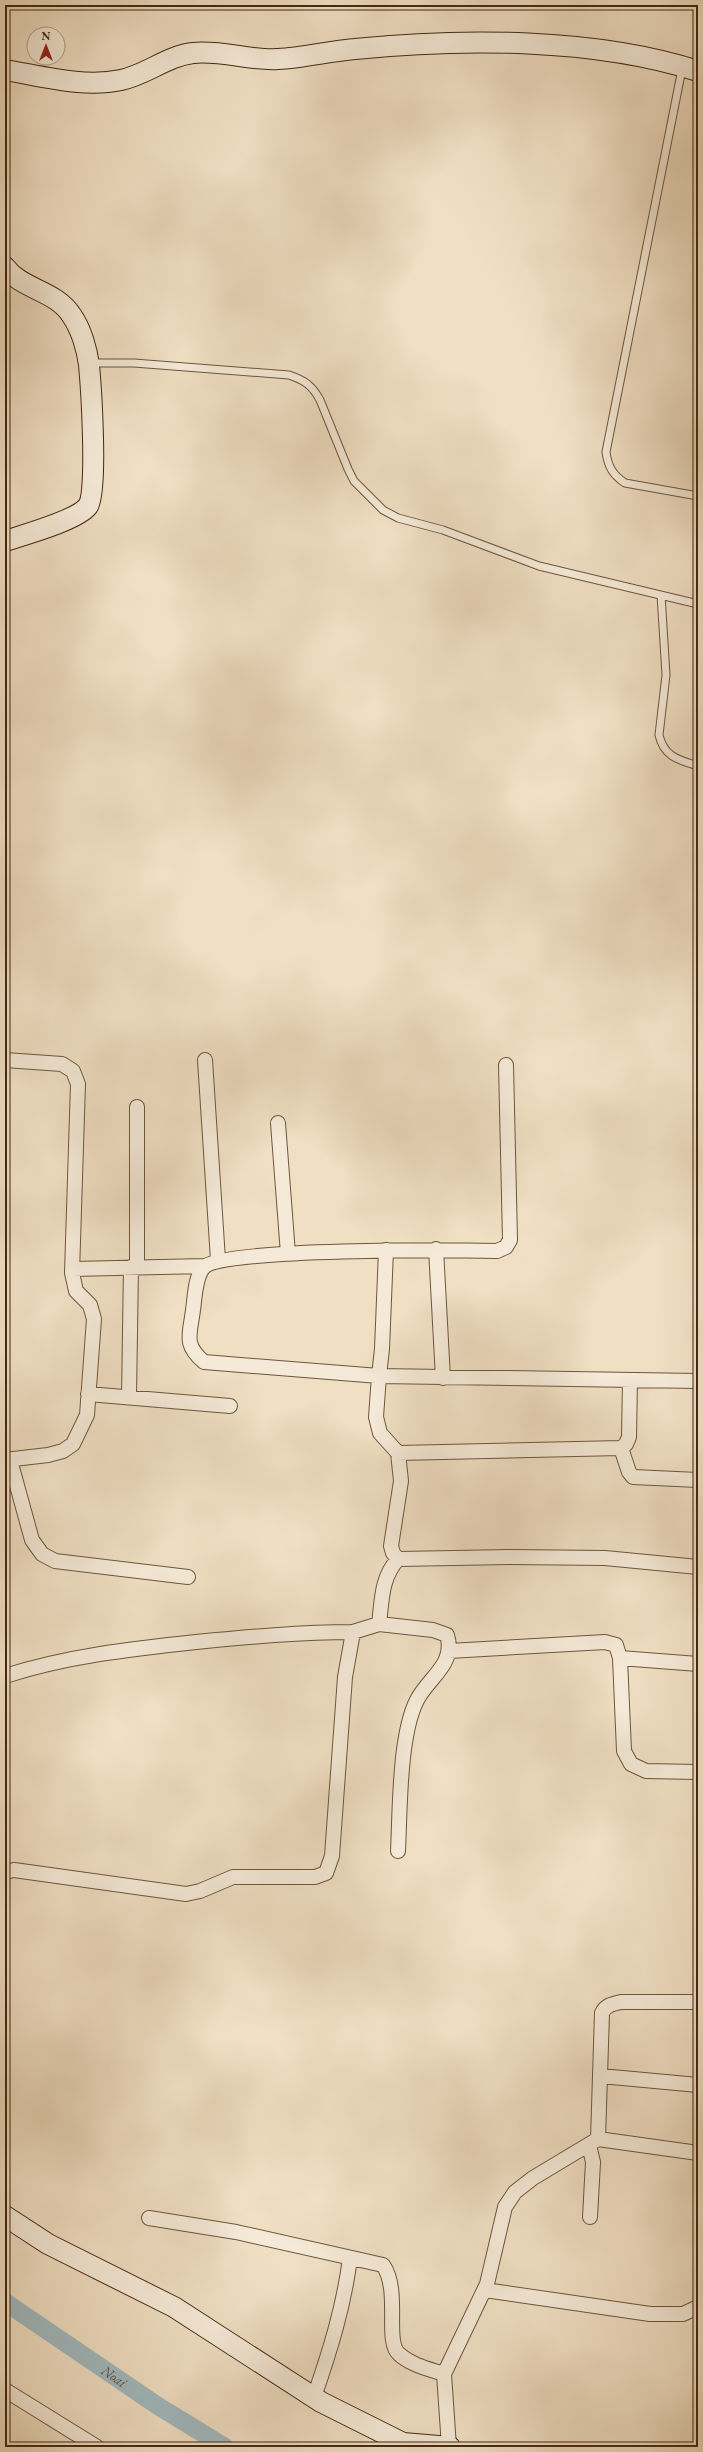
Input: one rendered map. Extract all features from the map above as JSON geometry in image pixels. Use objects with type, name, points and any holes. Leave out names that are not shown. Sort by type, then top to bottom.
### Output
[{"type":"street","points":[[5,70],[91,83],[121,80],[191,53],[207,52],[275,60],[354,49],[448,42],[530,44],[625,53],[690,69]]},
{"type":"street","points":[[5,267],[11,275],[21,282],[46,293],[59,302],[72,315],[79,330],[89,363],[94,484],[88,506],[75,517],[5,541]]},
{"type":"street","points":[[5,1060],[62,1064],[74,1072],[78,1084],[72,1269],[76,1291],[90,1305],[94,1319],[87,1415],[73,1444],[62,1451],[48,1455],[7,1460],[32,1540],[42,1554],[55,1562],[188,1577]]},
{"type":"street","points":[[205,1060],[218,1260]]},
{"type":"street","points":[[72,1269],[205,1266],[218,1260],[288,1254],[436,1249],[497,1251],[506,1247],[510,1240],[506,1065]]},
{"type":"street","points":[[129,1397],[134,1268],[137,1107]]},
{"type":"street","points":[[278,1123],[288,1254]]},
{"type":"street","points":[[436,1249],[443,1378]]},
{"type":"street","points":[[386,1250],[382,1349],[376,1416],[380,1433],[398,1453],[401,1481],[392,1525],[391,1546],[392,1553],[398,1560]]},
{"type":"street","points":[[205,1266],[199,1275],[189,1337],[192,1351],[204,1362],[379,1376],[698,1381]]},
{"type":"street","points":[[398,1453],[621,1448],[626,1444],[629,1437],[630,1380]]},
{"type":"street","points":[[88,1394],[230,1406]]},
{"type":"street","points":[[621,1448],[629,1472],[634,1477],[698,1480]]},
{"type":"street","points":[[379,1624],[383,1588],[390,1568],[398,1560],[510,1557],[605,1558],[698,1567]]},
{"type":"street","points":[[5,1676],[77,1658],[119,1651],[220,1640],[325,1632],[354,1632],[379,1624],[433,1630],[447,1635],[449,1656],[417,1700],[409,1721],[401,1783],[398,1851]]},
{"type":"street","points":[[5,1872],[14,1870],[186,1894],[200,1891],[233,1876],[315,1876],[326,1873],[332,1856],[345,1677],[354,1632]]},
{"type":"street","points":[[449,1651],[605,1642],[616,1645],[620,1658],[624,1751],[631,1764],[646,1771],[698,1772]]},
{"type":"street","points":[[620,1658],[698,1664]]},
{"type":"street","points":[[590,2217],[594,2142],[601,2076],[602,2014],[610,2004],[621,2002],[698,2002]]},
{"type":"street","points":[[601,2076],[698,2085]]},
{"type":"street","points":[[5,2216],[48,2244],[174,2307],[314,2397],[403,2443],[449,2447],[444,2374],[484,2290],[505,2207],[515,2192],[534,2178],[594,2142],[698,2153]]},
{"type":"street","points":[[149,2218],[236,2232],[383,2265],[390,2275],[393,2291],[392,2344],[398,2353],[409,2361],[444,2374]]},
{"type":"street","points":[[314,2397],[334,2337],[345,2295],[350,2258]]},
{"type":"street","points":[[484,2290],[650,2314],[684,2314],[698,2307]]},
{"type":"street","points":[[5,2390],[97,2447]]},
{"type":"lane","points":[[690,69],[606,452],[611,469],[616,477],[625,483],[698,496]]},
{"type":"lane","points":[[89,363],[134,363],[288,374],[303,379],[314,389],[320,400],[354,481],[383,510],[398,518],[443,530],[539,566],[698,604]]},
{"type":"lane","points":[[661,595],[666,662],[659,734],[661,744],[666,752],[674,758],[698,766]]},
{"type":"waterway","name":"Noai","points":[[5,2302],[158,2406],[225,2447]]}]
